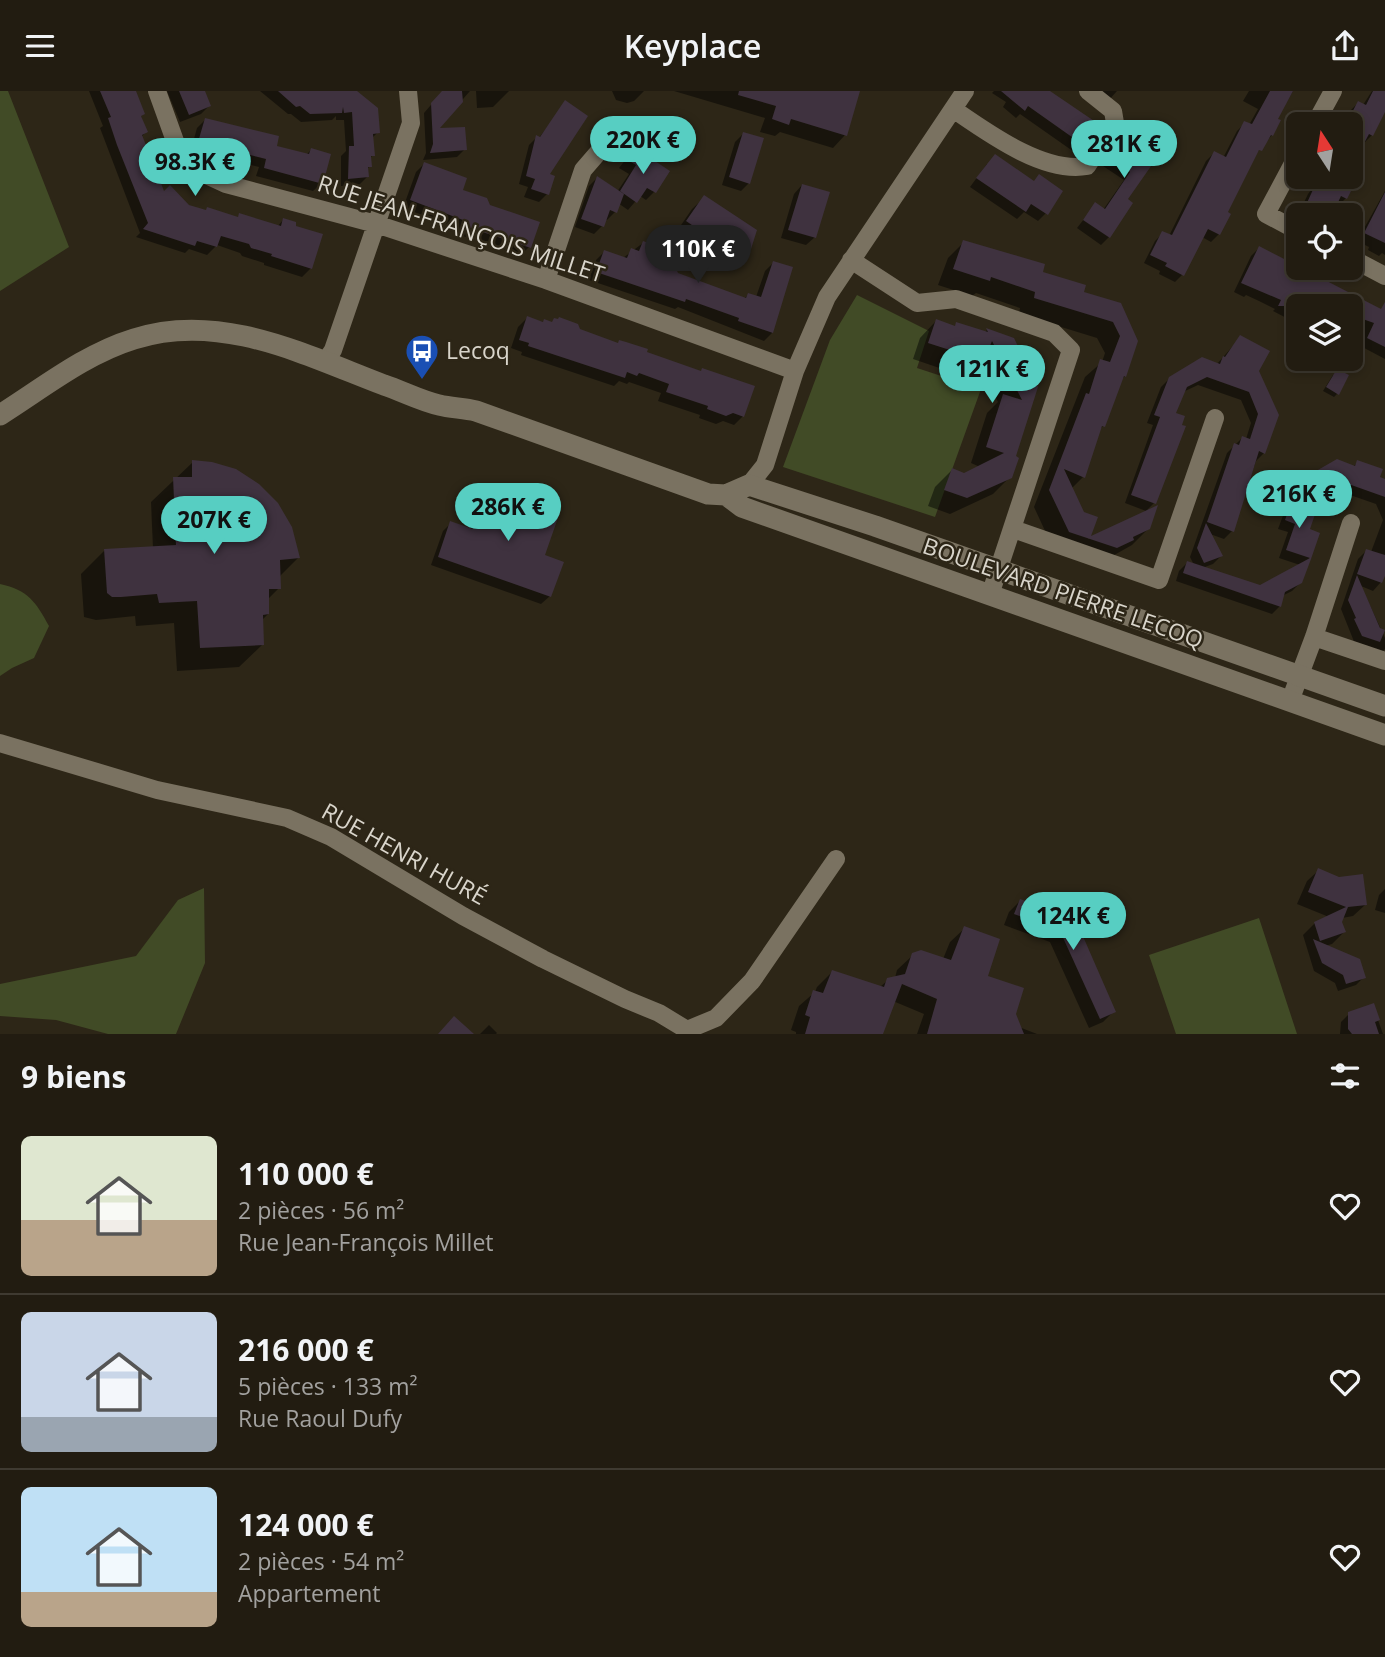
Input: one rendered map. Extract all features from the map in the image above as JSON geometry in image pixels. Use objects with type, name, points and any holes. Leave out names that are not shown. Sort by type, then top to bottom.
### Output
[{"type":"street","name":"RUE JEAN-FRANÇOIS MILLET","points":[[157,91],[179,152],[198,171],[226,184],[376,224],[546,280],[794,371]]},
{"type":"street","points":[[325,362],[333,350],[411,123],[408,91]]},
{"type":"street","points":[[726,495],[749,485],[765,465],[794,371],[827,297],[965,91]]},
{"type":"street","points":[[953,109],[1002,142],[1057,166],[1072,169],[1087,166],[1115,123],[1113,111],[1088,91]]},
{"type":"street","points":[[1322,112],[1333,91]]},
{"type":"street","points":[[546,280],[583,170],[602,148]]},
{"type":"street","points":[[1286,177],[1266,214],[1286,225]]},
{"type":"street","points":[[851,260],[918,303],[957,299],[1054,333],[1071,350],[990,595]]},
{"type":"street","points":[[1363,264],[1385,275]]},
{"type":"street","name":"BOULEVARD PIERRE LECOQ","points":[[0,415],[104,351],[133,339],[166,330],[194,328],[262,339],[438,405],[476,411],[708,494],[726,495],[742,507],[1385,736]]},
{"type":"street","points":[[1013,529],[1159,580],[1215,418]]},
{"type":"street","name":"BOULEVARD PIERRE LECOQ","points":[[749,485],[875,526],[1385,706]]},
{"type":"street","points":[[1290,701],[1351,523]]},
{"type":"street","points":[[1314,637],[1385,661]]},
{"type":"street","name":"RUE HENRI HURÉ","points":[[0,743],[157,790],[287,818],[320,832],[463,916],[555,965],[659,1013],[687,1032]]},
{"type":"street","points":[[687,1032],[716,1018],[752,981],[836,859]]},
{"type":"green space","points":[[0,91],[8,91],[69,247],[0,291]]},
{"type":"green space","points":[[857,295],[929,331],[917,368],[981,389],[935,517],[783,467],[830,340]]},
{"type":"green space","points":[[0,584],[18,590],[30,598],[49,626],[34,658],[0,676]]},
{"type":"green space","points":[[204,888],[205,963],[176,1034],[108,1034],[56,1020],[0,1016],[0,984],[136,956],[178,900]]},
{"type":"green space","points":[[1259,918],[1297,1034],[1176,1034],[1149,955]]},
{"type":"building","points":[[100,91],[136,91],[145,114],[141,116],[148,132],[142,135],[164,191],[170,185],[189,205],[206,210],[207,207],[238,217],[239,213],[281,226],[283,218],[296,222],[296,226],[323,234],[312,269],[221,236],[217,247],[197,241],[195,246],[143,229],[148,223],[117,145],[108,118],[111,117]]},
{"type":"building","points":[[179,91],[205,91],[211,106],[189,115]]},
{"type":"building","points":[[278,91],[357,91],[378,108],[380,133],[373,134],[375,156],[371,156],[369,177],[348,179],[349,146],[354,146],[352,112],[344,113],[343,107],[342,113],[310,114],[300,106],[296,107]]},
{"type":"building","points":[[442,91],[462,91],[463,102],[440,128],[465,127],[467,150],[430,153],[433,144],[431,103]]},
{"type":"building","points":[[739,91],[860,91],[847,136],[791,119],[789,125],[772,119],[776,106],[738,95]]},
{"type":"building","points":[[1001,91],[1050,91],[1100,125],[1086,147],[1028,106],[1025,111]]},
{"type":"building","points":[[1270,91],[1293,91],[1278,119],[1281,120],[1273,136],[1271,135],[1262,151],[1259,150],[1228,212],[1231,214],[1220,235],[1208,229],[1184,276],[1165,266],[1167,263],[1150,255],[1162,231],[1172,235],[1214,151],[1226,157],[1244,121],[1252,124]]},
{"type":"building","points":[[1373,91],[1385,91],[1385,112],[1373,136],[1369,134],[1363,145],[1363,112],[1352,112],[1358,101],[1366,105]]},
{"type":"building","points":[[565,100],[588,116],[550,174],[555,176],[549,195],[531,189],[535,179],[526,176],[536,135],[540,137]]},
{"type":"building","points":[[205,118],[279,136],[277,146],[309,154],[311,148],[331,154],[323,184],[264,168],[266,159],[227,149],[225,155],[196,149]]},
{"type":"building","points":[[1135,124],[1149,134],[1145,140],[1157,149],[1152,157],[1156,159],[1128,199],[1133,203],[1110,238],[1083,220],[1095,202],[1105,209],[1130,172],[1107,156],[1119,138],[1124,141]]},
{"type":"building","points":[[743,132],[764,138],[750,184],[729,177]]},
{"type":"building","points":[[634,147],[670,171],[656,193],[647,188],[637,203],[620,191],[636,165],[626,159]]},
{"type":"building","points":[[995,154],[1034,181],[1039,174],[1063,191],[1048,215],[1031,204],[1026,212],[976,178]]},
{"type":"building","points":[[424,162],[467,178],[463,190],[487,198],[490,205],[540,222],[531,248],[461,225],[463,220],[410,200]]},
{"type":"building","points":[[597,176],[624,194],[617,213],[610,210],[604,227],[581,219]]},
{"type":"building","points":[[802,184],[830,192],[816,238],[788,230]]},
{"type":"building","points":[[1313,189],[1352,189],[1347,199],[1341,196],[1338,203],[1307,203]]},
{"type":"building","points":[[1385,192],[1385,243],[1364,233]]},
{"type":"building","points":[[704,195],[757,230],[751,249],[702,232],[686,221]]},
{"type":"building","points":[[963,240],[1045,264],[1043,272],[1086,285],[1084,292],[1121,303],[1138,341],[1126,377],[1124,376],[1105,427],[1102,426],[1085,478],[1064,469],[1084,512],[1098,517],[1091,536],[1158,505],[1150,529],[1133,537],[1134,540],[1117,548],[1069,532],[1049,490],[1086,393],[1089,394],[1100,359],[1110,362],[1120,336],[1113,322],[1034,298],[1035,292],[991,277],[990,281],[953,269]]},
{"type":"building","points":[[643,241],[662,248],[661,254],[671,257],[678,273],[746,298],[748,293],[761,297],[773,261],[793,267],[773,333],[686,299],[685,302],[596,272],[604,250],[627,258],[631,248],[639,251]]},
{"type":"building","points":[[1259,246],[1286,260],[1286,280],[1325,280],[1352,294],[1286,294],[1286,306],[1278,306],[1281,300],[1241,283]]},
{"type":"building","points":[[1363,300],[1381,309],[1385,302],[1385,347],[1367,338],[1374,323],[1363,319]]},
{"type":"building","points":[[527,316],[543,322],[544,319],[552,322],[559,317],[578,324],[580,329],[618,343],[619,340],[626,342],[701,371],[702,368],[755,386],[744,417],[733,413],[726,416],[707,409],[708,406],[666,392],[669,384],[639,373],[637,376],[627,372],[625,378],[528,346],[529,343],[519,340]]},
{"type":"building","points":[[936,319],[955,326],[956,322],[988,332],[986,328],[1014,338],[1038,387],[1016,456],[1019,458],[1012,478],[967,498],[944,490],[952,468],[964,473],[1004,453],[986,447],[1003,394],[1022,400],[992,341],[984,361],[928,343]]},
{"type":"building","points":[[1240,335],[1270,351],[1259,371],[1279,415],[1265,454],[1259,451],[1234,532],[1207,522],[1234,443],[1239,445],[1242,436],[1250,439],[1258,414],[1249,392],[1207,377],[1187,387],[1176,413],[1185,416],[1182,425],[1186,426],[1156,504],[1131,495],[1160,417],[1154,415],[1169,377],[1202,357],[1220,364]]},
{"type":"building","points":[[1336,371],[1349,375],[1339,395],[1326,387]]},
{"type":"building","points":[[1337,459],[1355,466],[1357,460],[1383,469],[1380,477],[1385,479],[1385,497],[1340,481],[1324,488],[1310,529],[1320,533],[1311,559],[1302,583],[1285,592],[1281,607],[1183,573],[1187,561],[1260,585],[1310,558],[1286,550],[1295,524],[1285,520],[1294,495],[1297,496],[1304,478]]},
{"type":"building","points":[[192,460],[236,469],[259,484],[278,503],[292,527],[300,558],[280,560],[281,589],[269,589],[269,614],[263,615],[264,645],[200,648],[197,601],[159,603],[157,594],[112,597],[107,593],[104,549],[176,545],[173,477],[192,477]]},
{"type":"building","points":[[489,487],[560,512],[545,555],[564,562],[551,597],[438,557],[450,521],[473,529]]},
{"type":"building","points":[[1206,523],[1223,556],[1204,563],[1197,548]]},
{"type":"building","points":[[1366,549],[1385,555],[1385,576],[1382,583],[1357,574]]},
{"type":"building","points":[[1357,575],[1380,628],[1385,630],[1380,642],[1362,636],[1354,619],[1356,618],[1348,600]]},
{"type":"building","points":[[1318,868],[1339,877],[1363,874],[1367,905],[1348,907],[1342,922],[1346,932],[1320,941],[1314,922],[1346,907],[1308,892]]},
{"type":"building","points":[[1020,899],[1075,918],[1116,1012],[1100,1019],[1060,931],[1014,914]]},
{"type":"building","points":[[964,926],[1000,939],[988,976],[1024,988],[1016,1014],[1024,1034],[927,1034],[937,999],[902,984],[883,1034],[805,1034],[810,1017],[805,1015],[813,990],[823,993],[832,970],[884,987],[887,978],[905,974],[912,953],[921,950],[951,960]]},
{"type":"building","points":[[1313,939],[1360,959],[1366,978],[1346,984],[1343,975],[1322,963]]},
{"type":"building","points":[[1374,1003],[1380,1020],[1375,1022],[1379,1034],[1352,1034],[1348,1029],[1348,1012]]},
{"type":"building","points":[[454,1016],[474,1034],[438,1034]]},
{"type":"place","name":"Lecoq","points":[[422,381]]}]
